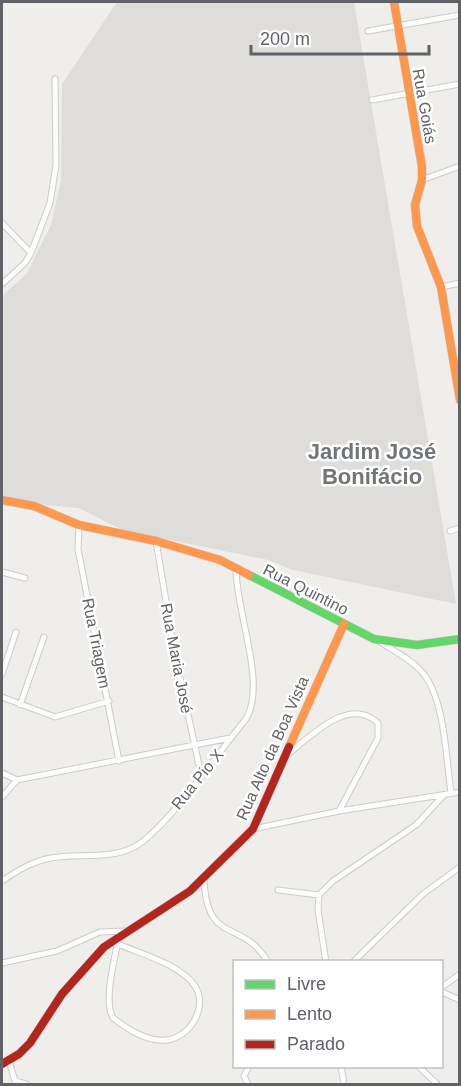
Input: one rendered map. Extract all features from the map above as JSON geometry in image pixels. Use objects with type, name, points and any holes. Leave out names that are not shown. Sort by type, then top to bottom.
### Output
[{"type":"street","name":"Rua Goiás","points":[[394,2],[422,167],[422,180],[415,205],[417,226],[441,287],[459,400]]},
{"type":"street","points":[[368,31],[459,15]]},
{"type":"street","points":[[2,284],[25,263],[31,253],[54,183],[55,79]]},
{"type":"street","points":[[372,100],[459,84]]},
{"type":"street","points":[[422,180],[459,166]]},
{"type":"street","points":[[2,223],[31,253]]},
{"type":"street","points":[[441,287],[459,283]]},
{"type":"street","name":"Rua Quintino","points":[[2,500],[49,510],[79,525],[200,553],[374,639],[408,660],[429,681],[440,716],[448,794]]},
{"type":"street","name":"Rua Triagem","points":[[79,525],[78,549],[119,761]]},
{"type":"street","points":[[450,531],[459,528]]},
{"type":"street","name":"Rua Maria José","points":[[156,541],[175,655],[201,774]]},
{"type":"street","name":"Rua Pio X","points":[[2,881],[29,865],[51,858],[110,853],[134,847],[156,829],[251,711],[255,694],[236,586],[236,569]]},
{"type":"street","points":[[2,572],[25,578]]},
{"type":"street","name":"Rua Alto da Boa Vista","points":[[5,1063],[30,1043],[81,970],[104,947],[204,879],[254,829],[344,624]]},
{"type":"street","points":[[2,674],[16,632]]},
{"type":"street","points":[[20,705],[44,637]]},
{"type":"street","points":[[374,639],[406,646],[459,639]]},
{"type":"street","points":[[2,697],[55,717],[109,701]]},
{"type":"street","points":[[283,759],[336,718],[359,713],[374,719],[380,730],[378,738],[339,811]]},
{"type":"street","points":[[2,773],[17,780],[230,738]]},
{"type":"street","points":[[2,797],[17,780]]},
{"type":"street","points":[[254,829],[339,811],[459,792]]},
{"type":"street","points":[[326,960],[318,910],[319,896],[333,881],[416,825],[448,794]]},
{"type":"street","points":[[355,960],[423,894],[459,867]]},
{"type":"street","points":[[204,879],[205,896],[212,919],[257,946],[267,960]]},
{"type":"street","points":[[278,890],[319,896]]},
{"type":"street","points":[[2,963],[57,951],[100,932],[121,937],[175,969],[195,986],[200,996],[199,1013],[183,1032],[171,1039],[158,1040],[140,1035],[113,1018],[109,1005],[121,937]]},
{"type":"street","points":[[443,986],[459,974]]},
{"type":"street","points":[[443,993],[459,1000]]},
{"type":"street","points":[[5,1063],[15,1080],[26,1084]]},
{"type":"street","points":[[248,1068],[244,1076],[248,1084]]},
{"type":"street","points":[[341,1068],[344,1084]]},
{"type":"street","points":[[420,1068],[437,1084]]},
{"type":"street","points":[[8,1084],[15,1080]]},
{"type":"shaded area","points":[[117,2],[354,2],[456,604],[293,570],[268,560],[122,530],[79,508],[46,505],[2,495],[2,296],[27,273],[51,225],[61,181],[62,84]]},
{"type":"traffic: fast","points":[[249,575],[374,639],[417,645],[460,639]]},
{"type":"traffic: slow","points":[[394,2],[422,167],[422,180],[415,205],[417,226],[441,287],[460,400]]},
{"type":"traffic: slow","points":[[2,500],[34,506],[79,525],[156,541],[220,560],[249,575]]},
{"type":"traffic: slow","points":[[289,747],[344,624]]},
{"type":"traffic: jam","points":[[2,1064],[19,1054],[30,1043],[62,994],[104,947],[190,891],[253,829],[289,747]]},
{"type":"district","name":"Jardim José Bonifácio","points":[[372,464]]}]
